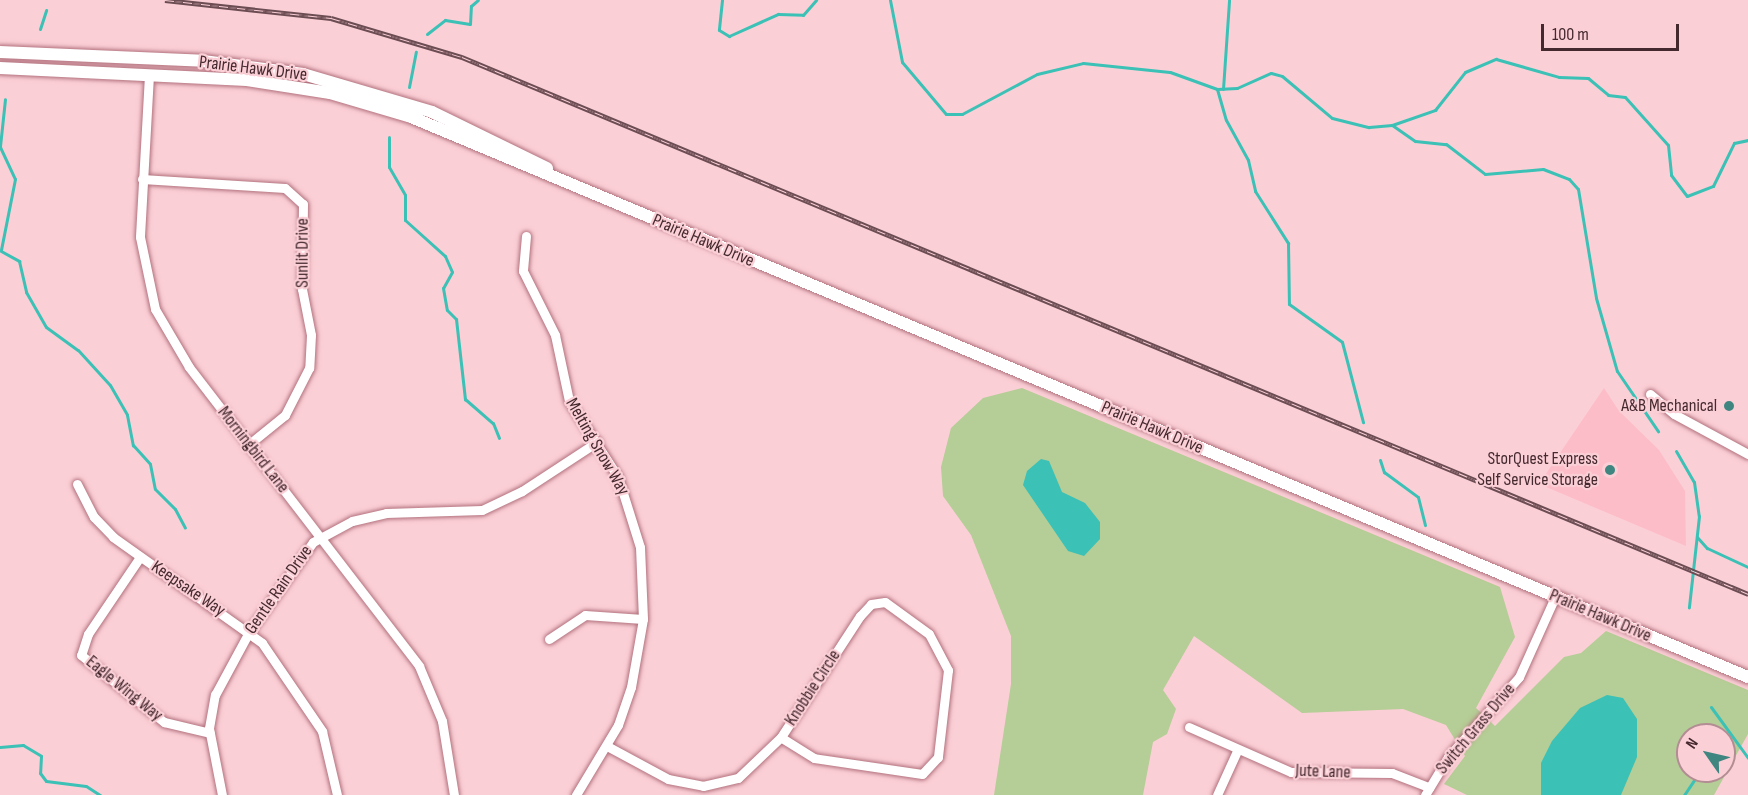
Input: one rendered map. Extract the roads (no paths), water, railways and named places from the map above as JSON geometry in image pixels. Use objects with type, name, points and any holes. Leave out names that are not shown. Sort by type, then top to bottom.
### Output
[{"type":"street","name":"Prairie Hawk Drive","points":[[0,52],[236,64],[336,81],[453,121],[518,150],[557,176]]},
{"type":"street","name":"Prairie Hawk Drive","points":[[0,68],[247,80],[337,95],[411,117],[557,176],[674,230],[1748,677]]},
{"type":"street","name":"Morningbird Lane","points":[[149,75],[140,237],[155,309],[189,367],[321,535],[419,666],[442,721],[454,795]]},
{"type":"street","name":"Sunlit Drive","points":[[142,179],[285,188],[303,204],[302,289],[311,335],[309,368],[285,415],[248,445]]},
{"type":"street","name":"Melting Snow Way","points":[[526,236],[528,286],[555,335],[569,401],[597,442],[634,518],[644,619],[631,687],[607,747],[576,795]]},
{"type":"street","points":[[1650,394],[1674,414],[1748,454]]},
{"type":"street","name":"Gentle Rain Drive","points":[[222,795],[210,734],[215,696],[249,632],[284,577],[321,535],[386,513],[482,510],[522,491],[597,442]]},
{"type":"street","name":"Keepsake Way","points":[[77,484],[102,527],[140,557],[249,632],[322,731],[336,795]]},
{"type":"street","name":"Eagle Wing Way","points":[[140,557],[88,634],[81,654],[164,722],[210,734]]},
{"type":"street","name":"Switch Grass Drive","points":[[1427,791],[1456,747],[1491,712],[1527,662],[1555,597]]},
{"type":"street","name":"Knobbie Circle","points":[[871,604],[892,605],[937,645],[948,685],[938,757],[930,770],[911,774],[840,764],[814,758],[781,737],[871,604]]},
{"type":"street","points":[[549,639],[585,615],[644,619]]},
{"type":"street","name":"Jute Lane","points":[[1189,727],[1237,751],[1291,772],[1392,773],[1427,791]]},
{"type":"street","points":[[607,747],[668,779],[703,786],[738,778],[781,737]]},
{"type":"street","points":[[1217,795],[1237,751]]},
{"type":"water","points":[[1041,459],[1049,461],[1062,492],[1085,503],[1100,522],[1100,539],[1084,556],[1068,551],[1023,485],[1027,471]]},
{"type":"water","points":[[1607,695],[1623,698],[1637,719],[1637,757],[1621,795],[1541,795],[1541,763],[1552,741],[1580,708]]},
{"type":"waterway","points":[[427,34],[445,20],[470,24],[471,6],[478,0]]},
{"type":"waterway","points":[[722,0],[719,30],[729,36],[778,14],[803,15],[816,0]]},
{"type":"waterway","points":[[890,0],[902,62],[946,114],[962,114],[1037,74],[1083,63],[1170,72],[1217,89],[1237,88],[1271,73],[1282,76],[1332,118],[1369,127],[1392,125],[1435,110],[1465,72],[1496,59],[1559,77],[1588,78],[1608,95],[1625,97],[1668,145],[1671,175],[1687,196],[1713,186],[1734,143],[1748,140]]},
{"type":"waterway","points":[[1223,89],[1229,0]]},
{"type":"waterway","points":[[40,29],[46,10]]},
{"type":"waterway","points":[[409,87],[416,52]]},
{"type":"waterway","points":[[1217,89],[1226,120],[1248,160],[1255,191],[1288,243],[1289,304],[1342,342],[1363,422]]},
{"type":"waterway","points":[[0,146],[5,99]]},
{"type":"waterway","points":[[1392,125],[1415,141],[1446,144],[1485,174],[1543,169],[1569,179],[1578,189],[1596,298],[1617,371],[1658,431]]},
{"type":"waterway","points":[[389,137],[389,167],[405,195],[405,220],[445,256],[452,272],[443,288],[447,310],[456,319],[465,399],[493,423],[499,438]]},
{"type":"waterway","points":[[0,147],[15,179],[1,250]]},
{"type":"waterway","points":[[1,251],[19,261],[26,292],[46,327],[78,350],[110,385],[127,415],[133,445],[150,464],[155,489],[175,509],[185,528]]},
{"type":"waterway","points":[[1676,451],[1694,482],[1699,516],[1689,607]]},
{"type":"waterway","points":[[1380,460],[1384,472],[1418,497],[1425,525]]},
{"type":"waterway","points":[[1697,537],[1707,548],[1748,567]]},
{"type":"waterway","points":[[1711,707],[1748,758]]},
{"type":"waterway","points":[[0,747],[23,745],[41,756],[40,773],[46,781],[86,786],[100,795]]},
{"type":"waterway","points":[[1684,795],[1692,783]]},
{"type":"railway","points":[[165,0],[331,18],[462,57],[1748,594]]},
{"type":"place","name":"A&B Mechanical","points":[[1729,406]]},
{"type":"place","name":"StorQuest Express Self Service Storage","points":[[1610,470]]}]
